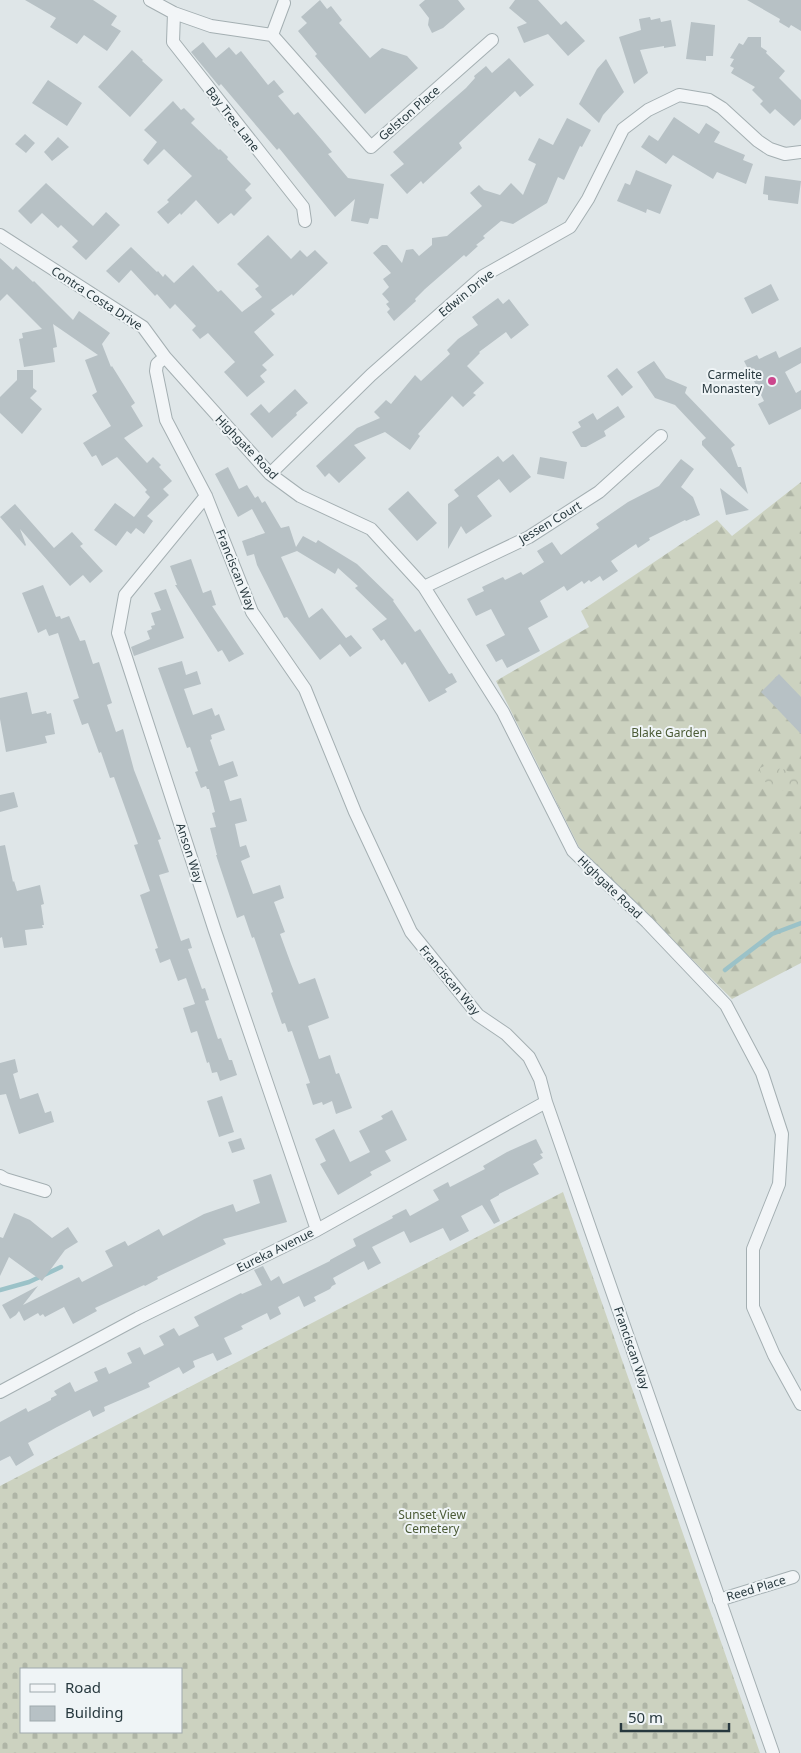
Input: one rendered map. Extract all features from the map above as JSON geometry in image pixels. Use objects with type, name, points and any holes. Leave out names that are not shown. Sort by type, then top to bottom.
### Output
[{"type":"street","points":[[150,0],[174,13],[211,26],[272,35],[284,3]]},
{"type":"street","name":"Bay Tree Lane","points":[[174,13],[173,42],[303,207],[304,221]]},
{"type":"street","name":"Gelston Place","points":[[272,35],[371,146],[492,40]]},
{"type":"street","name":"Edwin Drive","points":[[270,474],[371,375],[483,276],[570,227],[588,199],[623,129],[648,110],[679,95],[710,100],[770,149],[785,154],[801,152]]},
{"type":"street","name":"Contra Costa Drive","points":[[0,235],[143,327],[165,357],[201,397]]},
{"type":"street","name":"Franciscan Way","points":[[165,357],[157,364],[156,371],[166,420],[206,496],[252,612],[305,689],[354,812],[411,932],[478,1015],[506,1034],[529,1057],[540,1079],[546,1102],[718,1600],[773,1753]]},
{"type":"street","name":"Highgate Road","points":[[201,397],[270,474],[300,496],[371,529],[424,587],[503,712],[573,851],[647,922],[726,1005],[762,1073],[782,1134],[779,1184],[753,1249],[753,1307],[774,1355],[801,1404]]},
{"type":"street","name":"Jessen Court","points":[[424,587],[528,537],[598,492],[661,436]]},
{"type":"street","name":"Anson Way","points":[[206,496],[126,595],[118,633],[215,931],[317,1230]]},
{"type":"street","name":"Eureka Avenue","points":[[0,1392],[138,1318],[317,1230],[546,1102]]},
{"type":"street","points":[[0,1176],[46,1192]]},
{"type":"street","name":"Reed Place","points":[[718,1600],[793,1577]]},
{"type":"green space","name":"Blake Garden","points":[[801,482],[801,963],[732,999],[579,847],[496,681],[589,627],[581,611],[717,520],[732,536]]},
{"type":"green space","points":[[764,766],[780,768],[781,772],[784,769],[801,779],[801,790],[784,791],[769,784],[760,777],[760,768]]},
{"type":"green space","name":"Sunset View Cemetery","points":[[563,1192],[760,1753],[0,1753],[0,1486]]},
{"type":"building","points":[[25,0],[93,0],[117,16],[111,25],[121,31],[107,51],[84,35],[77,44],[50,27],[56,18]]},
{"type":"building","points":[[320,0],[327,9],[331,6],[342,20],[339,23],[370,58],[382,48],[407,56],[418,68],[365,114],[315,56],[317,54],[298,31],[307,23],[301,17]]},
{"type":"building","points":[[425,0],[458,0],[465,9],[443,28],[432,33],[428,25],[429,18],[419,5]]},
{"type":"building","points":[[515,0],[538,0],[561,25],[566,21],[585,41],[568,56],[548,34],[524,43],[517,27],[527,23],[509,8]]},
{"type":"building","points":[[747,0],[801,0],[801,31],[791,25],[789,28],[779,22],[780,19]]},
{"type":"building","points":[[650,17],[651,20],[660,18],[661,22],[671,20],[676,46],[640,50],[648,73],[634,84],[619,37],[641,30],[639,19]]},
{"type":"building","points":[[691,22],[715,25],[713,56],[706,56],[706,61],[686,59]]},
{"type":"building","points":[[748,37],[761,37],[761,47],[785,71],[779,78],[801,100],[801,119],[794,126],[775,109],[770,114],[760,104],[763,101],[752,90],[755,87],[731,73],[734,68],[730,66],[734,59],[730,58],[739,43],[743,45]]},
{"type":"building","points":[[203,42],[216,58],[229,47],[236,55],[241,51],[268,85],[274,80],[284,92],[278,96],[294,115],[298,112],[322,140],[332,152],[328,154],[348,178],[384,184],[378,219],[370,218],[368,224],[351,221],[355,199],[335,217],[279,148],[277,150],[191,52]]},
{"type":"building","points":[[132,50],[163,80],[130,117],[98,87]]},
{"type":"building","points":[[509,58],[534,85],[520,97],[515,91],[459,143],[462,148],[423,184],[421,181],[407,194],[390,175],[404,164],[393,152],[466,88],[475,78],[474,76],[486,66],[492,73]]},
{"type":"building","points":[[606,59],[624,92],[603,115],[599,123],[579,104],[597,69]]},
{"type":"building","points":[[48,80],[82,103],[67,126],[32,103]]},
{"type":"building","points":[[173,101],[181,110],[184,108],[195,119],[191,123],[228,157],[227,159],[251,184],[245,190],[252,198],[234,216],[231,213],[218,224],[196,200],[181,215],[180,213],[168,224],[157,212],[169,202],[167,200],[192,176],[164,149],[148,165],[143,160],[157,142],[144,130]]},
{"type":"building","points":[[674,117],[699,134],[706,123],[720,132],[714,142],[745,155],[743,160],[753,164],[746,184],[717,172],[713,179],[673,155],[666,164],[641,147],[649,135],[658,141]]},
{"type":"building","points":[[567,118],[591,130],[582,147],[580,146],[564,180],[558,177],[547,203],[513,224],[501,221],[483,236],[485,238],[476,245],[478,246],[466,257],[464,255],[425,289],[415,299],[416,301],[394,321],[387,312],[390,309],[386,304],[389,302],[382,294],[389,287],[383,279],[391,273],[373,253],[382,245],[387,245],[402,263],[406,250],[413,249],[419,256],[432,245],[432,238],[447,236],[482,206],[470,193],[479,185],[484,190],[500,195],[511,183],[523,195],[536,164],[528,160],[539,138],[553,145]]},
{"type":"building","points":[[25,134],[35,143],[26,153],[15,144]]},
{"type":"building","points":[[58,137],[69,147],[52,161],[44,152]]},
{"type":"building","points":[[636,170],[672,185],[660,214],[647,209],[646,213],[617,201],[625,183],[630,185]]},
{"type":"building","points":[[765,176],[801,181],[798,204],[768,200],[768,195],[763,194]]},
{"type":"building","points":[[46,183],[93,226],[106,212],[120,225],[86,260],[72,247],[78,241],[61,225],[58,228],[42,213],[31,224],[18,211]]},
{"type":"building","points":[[268,235],[291,259],[300,250],[307,257],[315,250],[328,263],[293,296],[292,294],[271,310],[275,314],[254,332],[274,355],[262,365],[267,370],[260,376],[265,382],[247,397],[224,372],[235,362],[208,333],[200,339],[192,330],[196,326],[175,304],[170,309],[131,270],[119,283],[106,271],[131,247],[157,272],[163,277],[165,274],[174,283],[193,265],[218,292],[221,290],[242,312],[262,297],[255,289],[259,286],[237,264]]},
{"type":"building","points":[[0,258],[13,270],[16,266],[34,281],[73,320],[79,311],[110,333],[102,344],[111,367],[135,403],[131,406],[143,426],[124,438],[147,463],[153,457],[161,465],[159,467],[172,481],[163,489],[169,495],[147,516],[153,521],[144,534],[136,528],[131,534],[127,531],[116,546],[94,530],[115,503],[134,517],[150,497],[145,492],[147,490],[117,457],[102,466],[96,455],[92,457],[83,443],[111,426],[92,395],[97,392],[85,360],[98,355],[53,324],[57,347],[53,348],[55,362],[24,367],[19,339],[23,338],[22,333],[42,329],[7,294],[0,301]]},
{"type":"building","points":[[771,284],[779,300],[752,314],[744,298]]},
{"type":"building","points":[[498,298],[503,304],[509,299],[529,325],[511,339],[506,332],[479,352],[467,366],[484,383],[473,393],[476,395],[463,407],[452,396],[418,434],[420,436],[410,450],[385,432],[354,445],[366,458],[339,483],[329,473],[325,477],[316,466],[357,428],[380,418],[374,412],[386,400],[391,404],[415,375],[421,381],[450,354],[447,350],[458,339],[478,325],[472,317]]},
{"type":"building","name":"Carmelite Monastery","points":[[801,347],[801,363],[785,372],[796,393],[801,390],[801,409],[769,425],[758,404],[764,401],[744,361],[757,355],[759,359],[776,351],[779,358]]},
{"type":"building","points":[[654,361],[666,378],[687,387],[685,393],[735,445],[731,448],[738,467],[741,467],[748,494],[702,445],[702,441],[706,438],[675,405],[655,398],[637,372]]},
{"type":"building","points":[[617,368],[633,387],[622,396],[607,376]]},
{"type":"building","points":[[17,370],[33,370],[33,388],[37,391],[30,398],[42,409],[22,434],[0,413],[0,397],[17,380]]},
{"type":"building","points":[[295,389],[308,403],[272,438],[250,414],[261,404],[269,413]]},
{"type":"building","points":[[618,406],[625,417],[604,431],[606,436],[586,447],[581,447],[572,432],[581,427],[578,422],[593,413],[597,420]]},
{"type":"building","points":[[513,454],[531,477],[510,493],[499,479],[477,496],[492,516],[466,534],[461,526],[448,549],[448,504],[459,496],[454,490],[498,456],[503,462]]},
{"type":"building","points":[[540,457],[567,462],[564,479],[537,474]]},
{"type":"building","points":[[681,459],[694,469],[681,487],[693,497],[700,515],[685,520],[649,538],[650,540],[638,548],[636,544],[611,561],[618,571],[603,581],[600,576],[584,584],[582,581],[567,591],[564,586],[540,601],[548,617],[528,628],[540,651],[507,668],[502,659],[496,662],[486,645],[505,635],[491,609],[476,616],[467,599],[484,591],[482,587],[503,577],[505,580],[521,572],[523,575],[544,562],[537,551],[552,542],[561,555],[599,528],[596,524],[628,502],[659,486]]},
{"type":"building","points":[[228,467],[239,489],[247,485],[255,498],[258,496],[262,503],[265,501],[281,528],[289,526],[296,547],[303,536],[316,543],[318,540],[357,564],[394,600],[415,632],[420,629],[449,674],[452,673],[457,682],[445,689],[447,692],[429,702],[405,662],[402,665],[384,639],[381,641],[372,629],[387,619],[355,588],[358,586],[338,568],[335,574],[297,551],[281,557],[309,618],[322,608],[346,638],[351,635],[362,648],[350,657],[340,644],[320,660],[287,617],[284,618],[257,565],[254,554],[247,556],[242,541],[265,533],[252,509],[238,517],[215,474]]},
{"type":"building","points":[[720,488],[749,510],[726,515]]},
{"type":"building","points":[[408,491],[437,523],[417,541],[388,509]]},
{"type":"building","points":[[15,504],[54,548],[72,532],[83,544],[80,546],[103,571],[90,583],[83,575],[70,586],[20,529],[25,546],[0,517]]},
{"type":"building","points":[[191,559],[203,593],[211,590],[216,605],[212,606],[244,654],[229,662],[222,650],[218,652],[175,585],[177,585],[170,566]]},
{"type":"building","points":[[43,585],[56,617],[60,616],[61,619],[69,616],[80,641],[85,640],[93,664],[99,662],[112,703],[107,705],[116,732],[123,729],[134,770],[161,839],[158,840],[169,872],[159,875],[181,941],[189,938],[192,948],[188,949],[202,989],[205,988],[209,1000],[205,1001],[218,1039],[221,1038],[237,1075],[220,1081],[217,1072],[212,1073],[197,1031],[191,1033],[183,1008],[195,1004],[186,978],[178,981],[170,959],[160,963],[155,949],[158,948],[140,895],[150,891],[134,845],[138,844],[114,777],[110,778],[88,723],[82,725],[73,700],[79,698],[58,633],[49,636],[46,629],[38,633],[22,593]]},
{"type":"building","points":[[166,589],[184,638],[134,656],[131,647],[150,639],[147,631],[152,629],[151,626],[155,625],[151,613],[161,610],[154,593]]},
{"type":"building","points":[[182,661],[186,675],[197,671],[201,684],[184,689],[193,715],[212,708],[215,716],[219,714],[225,730],[211,735],[212,739],[210,740],[219,766],[233,761],[238,776],[224,781],[230,801],[241,798],[247,821],[235,824],[240,847],[246,845],[250,857],[241,861],[253,894],[280,885],[284,898],[274,902],[285,932],[280,934],[291,964],[299,984],[315,978],[329,1018],[308,1026],[319,1059],[330,1055],[336,1074],[339,1073],[352,1108],[336,1114],[332,1101],[323,1105],[322,1102],[313,1105],[306,1084],[310,1083],[292,1031],[288,1032],[285,1023],[282,1024],[254,937],[252,938],[244,915],[237,918],[216,855],[210,828],[216,827],[212,813],[215,812],[209,789],[206,786],[201,788],[195,772],[198,771],[190,747],[187,748],[158,668]]},
{"type":"building","points":[[779,674],[801,697],[801,734],[761,692]]},
{"type":"building","points":[[27,692],[32,714],[46,711],[47,714],[51,713],[55,734],[45,736],[47,743],[6,752],[0,719],[0,698]]},
{"type":"building","points":[[14,792],[18,807],[0,812],[0,795]]},
{"type":"building","points":[[5,845],[13,882],[17,891],[40,885],[44,904],[41,905],[44,925],[42,925],[43,928],[25,930],[27,945],[4,948],[2,937],[0,938],[0,846]]},
{"type":"building","points":[[15,1059],[18,1072],[13,1074],[20,1099],[38,1093],[45,1113],[51,1111],[54,1122],[19,1134],[6,1094],[0,1095],[0,1063]]},
{"type":"building","points":[[222,1096],[234,1132],[219,1137],[207,1101]]},
{"type":"building","points":[[392,1110],[407,1140],[385,1151],[391,1161],[370,1172],[372,1175],[338,1195],[320,1164],[326,1161],[315,1139],[334,1129],[350,1162],[370,1152],[359,1131],[383,1119],[381,1116]]},
{"type":"building","points":[[241,1138],[245,1149],[232,1153],[228,1142]]},
{"type":"building","points":[[536,1139],[543,1153],[540,1154],[543,1158],[533,1164],[539,1174],[490,1200],[500,1221],[494,1224],[482,1205],[461,1216],[469,1231],[450,1241],[443,1228],[410,1243],[404,1231],[372,1247],[381,1263],[368,1270],[364,1261],[333,1278],[336,1284],[314,1297],[316,1301],[304,1307],[299,1296],[278,1307],[281,1314],[270,1320],[267,1313],[241,1326],[243,1329],[224,1338],[232,1354],[217,1361],[213,1353],[193,1361],[195,1367],[183,1374],[179,1367],[148,1383],[150,1387],[104,1407],[105,1411],[93,1417],[90,1410],[57,1427],[28,1443],[34,1455],[16,1466],[10,1456],[0,1461],[0,1422],[26,1408],[28,1412],[51,1400],[51,1398],[57,1395],[54,1391],[70,1382],[75,1392],[98,1381],[94,1372],[106,1367],[109,1374],[132,1363],[127,1353],[140,1347],[144,1355],[164,1345],[159,1336],[174,1328],[179,1336],[199,1326],[194,1317],[241,1293],[262,1285],[254,1270],[263,1266],[271,1281],[279,1276],[283,1284],[356,1246],[353,1239],[393,1218],[392,1216],[406,1209],[410,1216],[439,1200],[433,1190],[448,1182],[450,1187],[485,1169],[483,1166],[507,1152]]},
{"type":"building","points":[[271,1174],[287,1222],[223,1239],[226,1244],[157,1277],[158,1279],[145,1286],[95,1308],[97,1311],[73,1324],[64,1307],[45,1317],[43,1314],[40,1316],[38,1313],[24,1321],[19,1311],[10,1319],[2,1305],[38,1286],[23,1305],[79,1277],[82,1282],[113,1266],[105,1251],[125,1241],[128,1246],[159,1229],[163,1236],[204,1214],[233,1204],[236,1212],[260,1203],[253,1180]]},
{"type":"building","points":[[14,1213],[30,1220],[52,1238],[68,1227],[78,1242],[65,1250],[42,1281],[9,1257],[0,1276],[0,1237],[3,1238]]},
{"type":"waterway","points":[[725,970],[772,934],[801,923]]},
{"type":"waterway","points":[[0,1290],[29,1282],[61,1267]]},
{"type":"place","name":"Carmelite Monastery","points":[[772,381]]}]
